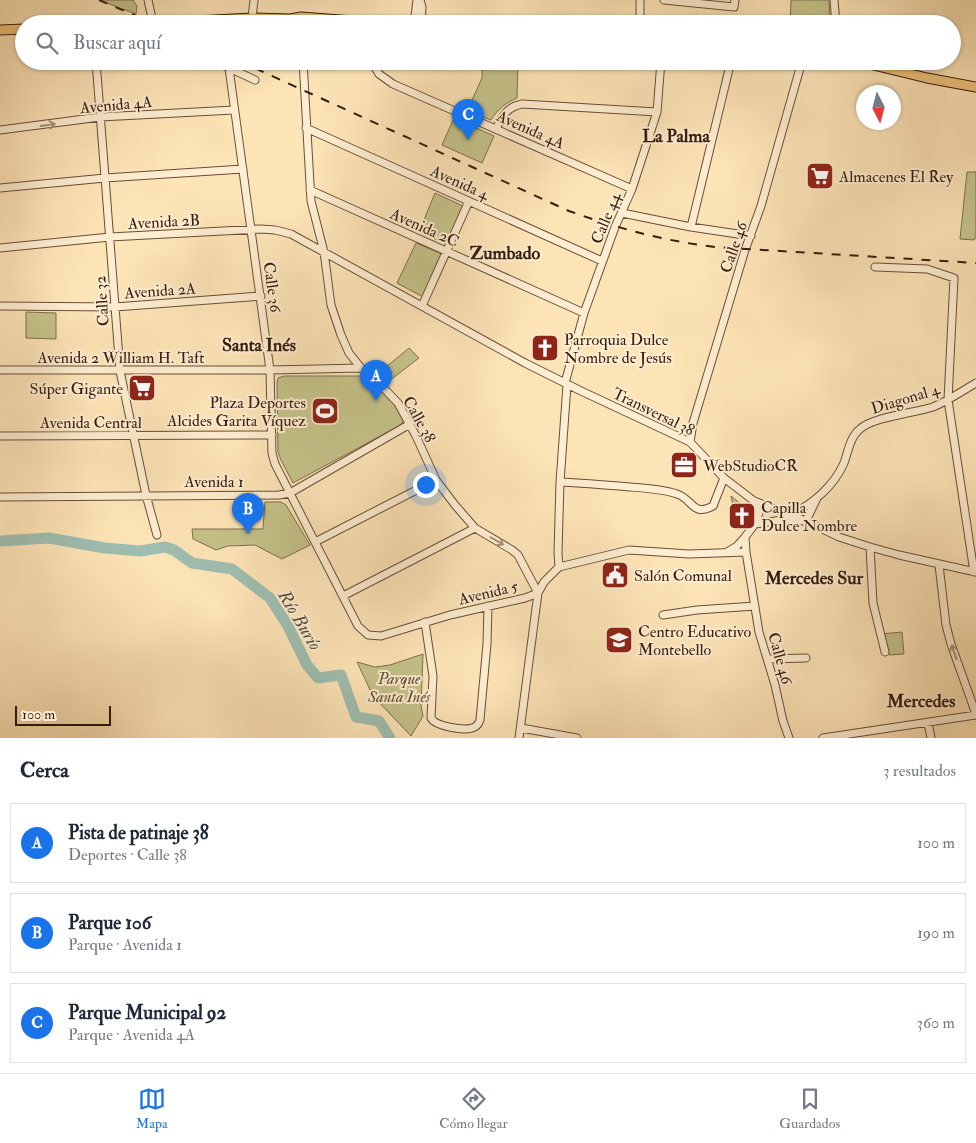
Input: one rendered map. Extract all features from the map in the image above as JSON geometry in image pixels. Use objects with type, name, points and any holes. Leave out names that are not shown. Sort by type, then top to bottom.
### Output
[{"type":"main road","points":[[0,30],[15,30]]},
{"type":"main road","points":[[894,70],[976,87]]},
{"type":"street","points":[[148,0],[151,15]]},
{"type":"street","points":[[252,15],[254,0]]},
{"type":"street","points":[[416,15],[418,0]]},
{"type":"street","points":[[418,0],[422,7],[422,15]]},
{"type":"street","points":[[640,0],[640,15]]},
{"type":"street","points":[[664,0],[734,4]]},
{"type":"street","points":[[834,0],[835,15]]},
{"type":"street","name":"Calle 32","points":[[97,70],[120,371],[132,435],[157,535]]},
{"type":"street","name":"Calle 36","points":[[229,70],[270,370],[275,464],[358,626],[368,636]]},
{"type":"street","points":[[233,70],[255,80]]},
{"type":"street","name":"Calle 38","points":[[303,70],[310,190],[324,252],[330,305],[349,353],[361,368],[375,379],[398,403],[436,480],[475,528],[518,555],[538,593]]},
{"type":"street","name":"Avenida 4A","points":[[377,70],[393,84],[632,189]]},
{"type":"street","name":"Calle 44","points":[[559,567],[560,482],[566,384],[584,313],[602,261],[632,189],[657,112],[660,70]]},
{"type":"street","points":[[691,227],[729,70]]},
{"type":"street","name":"Calle 46","points":[[690,442],[695,416],[761,206],[799,70]]},
{"type":"street","points":[[496,128],[506,111],[522,104],[657,112]]},
{"type":"street","name":"Avenida 4A","points":[[0,130],[100,117],[234,110]]},
{"type":"street","name":"Avenida 4","points":[[306,128],[602,261]]},
{"type":"street","points":[[0,188],[105,178],[243,169]]},
{"type":"street","name":"Avenida 2C","points":[[310,190],[584,313]]},
{"type":"street","points":[[422,306],[469,201]]},
{"type":"street","points":[[622,213],[691,227],[750,236]]},
{"type":"street","name":"Avenida 2B","points":[[0,248],[110,237],[276,230],[291,234],[324,252]]},
{"type":"street","name":"Transversal 38","points":[[324,252],[525,363],[690,442],[724,478],[754,501],[806,521],[839,537],[870,547],[975,572]]},
{"type":"street","points":[[875,267],[927,269],[954,278],[948,400],[975,572]]},
{"type":"street","name":"Avenida 2A","points":[[0,306],[115,306],[261,296]]},
{"type":"street","name":"Avenida 2 William H. Taft","points":[[0,370],[120,371],[361,368]]},
{"type":"street","name":"Diagonal 4","points":[[790,515],[818,496],[839,472],[853,438],[861,427],[933,406],[948,400],[976,383]]},
{"type":"street","name":"Avenida 1","points":[[0,497],[280,495],[290,493],[410,424]]},
{"type":"street","name":"Avenida Central","points":[[0,436],[272,435]]},
{"type":"street","points":[[560,482],[647,488],[677,494],[695,508],[701,510],[713,506],[724,478]]},
{"type":"street","points":[[315,542],[436,480]]},
{"type":"street","name":"Diagonal 4","points":[[806,521],[818,496]]},
{"type":"street","points":[[722,554],[737,546],[755,524],[759,513],[754,501]]},
{"type":"street","points":[[755,524],[782,520],[806,521]]},
{"type":"street","points":[[343,596],[475,528]]},
{"type":"street","name":"Calle 46","points":[[745,537],[759,632],[789,738]]},
{"type":"street","points":[[870,547],[873,603],[885,652]]},
{"type":"street","points":[[559,567],[629,550],[689,554],[746,552]]},
{"type":"street","points":[[823,738],[976,715],[946,625],[939,564]]},
{"type":"street","name":"Avenida 5","points":[[368,636],[381,636],[425,622],[525,598],[538,593],[544,582],[559,567]]},
{"type":"street","points":[[519,738],[538,593]]},
{"type":"street","points":[[425,622],[433,676],[430,711],[433,722],[440,725],[472,728],[478,725],[480,720],[487,644],[488,606]]},
{"type":"street","points":[[663,615],[698,610],[754,606]]},
{"type":"street","points":[[768,659],[806,658]]},
{"type":"street","points":[[928,723],[931,738]]},
{"type":"street","points":[[521,728],[577,738]]},
{"type":"green space","points":[[99,0],[133,0],[137,6],[136,14]]},
{"type":"green space","points":[[791,0],[829,0],[830,15],[790,15]]},
{"type":"green space","points":[[482,70],[518,70],[517,98],[502,107],[491,120],[467,111],[482,78]]},
{"type":"green space","points":[[454,118],[494,136],[482,163],[442,145]]},
{"type":"green space","points":[[967,172],[976,172],[976,237],[974,240],[960,239]]},
{"type":"green space","points":[[435,193],[463,206],[446,244],[419,232]]},
{"type":"green space","points":[[416,243],[442,254],[423,297],[397,283]]},
{"type":"green space","points":[[26,312],[56,313],[56,339],[26,338]]},
{"type":"green space","points":[[409,348],[419,358],[389,381],[380,372]]},
{"type":"green space","points":[[284,376],[365,376],[387,396],[398,409],[404,421],[399,426],[293,483],[278,452],[277,382],[278,378]]},
{"type":"green space","points":[[731,496],[752,513],[753,517],[738,530]]},
{"type":"green space","points":[[265,502],[281,502],[286,505],[310,545],[282,559],[255,545],[228,546],[216,550],[193,539],[192,529],[263,529]]},
{"type":"green space","points":[[902,632],[904,654],[889,655],[881,634]]},
{"type":"green space","name":"Parque Santa Inés","points":[[423,654],[421,706],[423,716],[411,736],[373,696],[357,662],[375,667],[390,665]]},
{"type":"waterway","name":"Río Burío","points":[[0,541],[49,538],[105,548],[140,551],[165,547],[174,550],[192,563],[232,569],[270,598],[288,626],[307,665],[318,678],[341,675],[356,717],[379,721],[390,738]]},
{"type":"railway","points":[[99,0],[134,15]]},
{"type":"railway","points":[[259,70],[569,211],[623,228],[677,241],[715,247],[976,263]]},
{"type":"place","name":"Parque Municipal 92","points":[[468,140]]},
{"type":"place","name":"Almacenes El Rey","points":[[820,176]]},
{"type":"place","name":"Parroquia Dulce Nombre de Jesús","points":[[545,348]]},
{"type":"place","name":"Súper Gigante","points":[[142,388]]},
{"type":"place","name":"Pista de patinaje 38","points":[[376,401]]},
{"type":"place","name":"Plaza Deportes Alcides Garita Víquez","points":[[325,411]]},
{"type":"place","name":"WebStudioCR","points":[[684,465]]},
{"type":"place","name":"Capilla Dulce Nombre","points":[[742,516]]},
{"type":"place","name":"Parque 106","points":[[248,534]]},
{"type":"place","name":"Salón Comunal","points":[[615,575]]},
{"type":"place","name":"Centro Educativo Montebello","points":[[619,640]]},
{"type":"district","name":"La Palma","points":[[676,136]]},
{"type":"district","name":"Zumbado","points":[[505,253]]},
{"type":"district","name":"Santa Inés","points":[[259,345]]},
{"type":"district","name":"Mercedes Sur","points":[[814,578]]},
{"type":"district","name":"Mercedes","points":[[921,701]]}]
